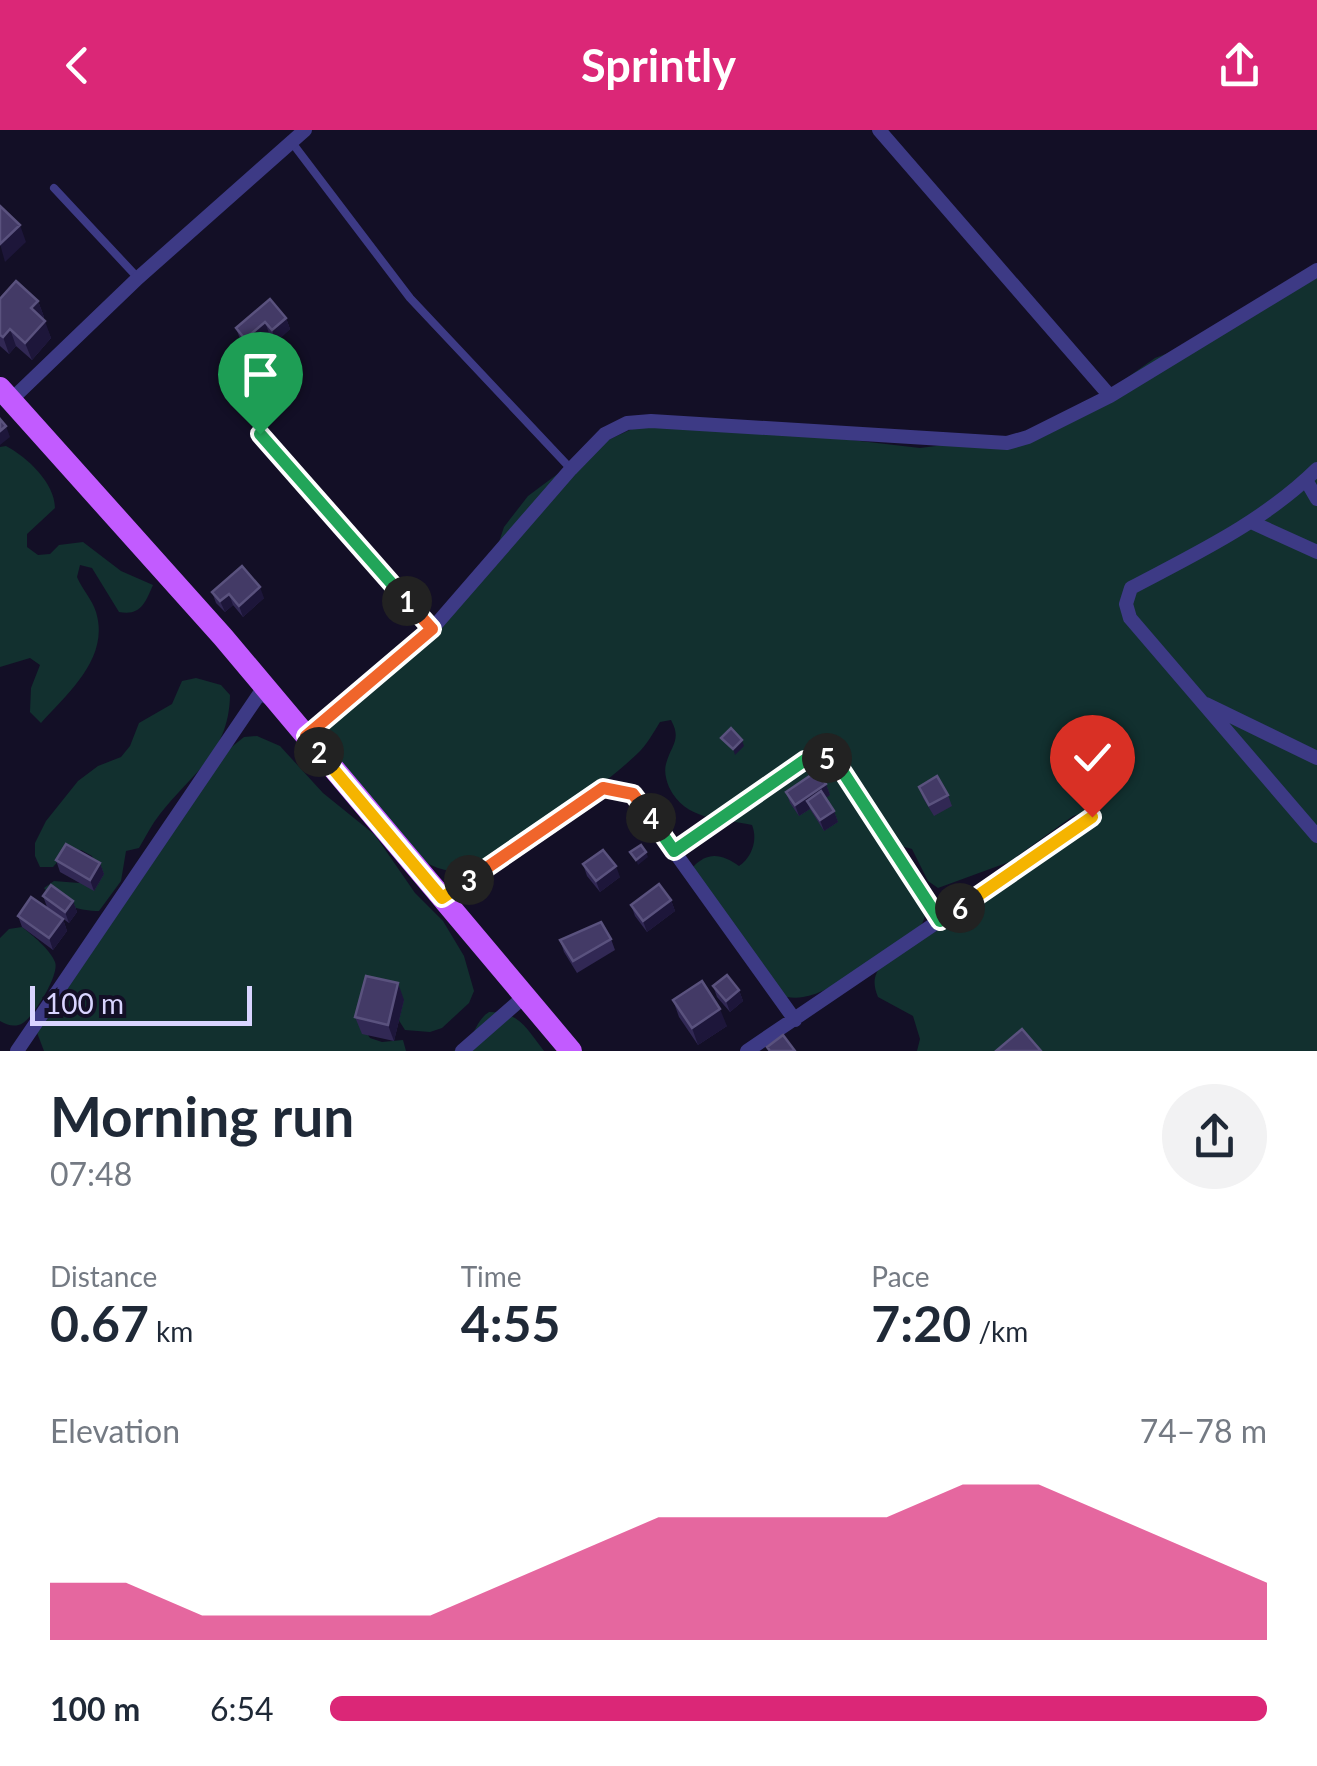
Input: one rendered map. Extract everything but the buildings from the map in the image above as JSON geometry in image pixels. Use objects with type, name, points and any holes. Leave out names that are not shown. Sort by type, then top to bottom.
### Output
[{"type":"main road","points":[[6,394],[279,704],[571,1051]]},
{"type":"street","points":[[6,394],[305,130]]},
{"type":"street","points":[[879,130],[1110,396]]},
{"type":"street","points":[[306,736],[432,629],[571,469],[605,434],[627,423],[651,421],[1008,442],[1028,438],[1110,396],[1317,270]]},
{"type":"street","points":[[1311,475],[1317,499]]},
{"type":"street","points":[[1311,475],[1286,500],[1251,522],[1131,588],[1126,604],[1130,618],[1317,836]]},
{"type":"street","points":[[1251,522],[1317,552]]},
{"type":"street","points":[[17,1051],[260,693],[279,704]]},
{"type":"street","points":[[1202,702],[1317,758]]},
{"type":"street","points":[[674,851],[805,760],[823,756],[839,766],[940,921]]},
{"type":"street","points":[[442,898],[603,788],[633,794],[795,1020]]},
{"type":"street","points":[[746,1051],[1092,817]]},
{"type":"street","points":[[462,1051],[518,1002],[528,1000]]},
{"type":"lane","points":[[290,140],[410,298],[571,469]]},
{"type":"lane","points":[[54,188],[138,278]]},
{"type":"lane","points":[[260,434],[432,629]]},
{"type":"green space","points":[[1317,274],[1317,1051],[917,1051],[920,1039],[913,1016],[878,997],[875,979],[883,962],[958,912],[1026,874],[1087,824],[1084,813],[1073,816],[1009,862],[938,888],[928,881],[912,849],[901,846],[908,872],[925,905],[920,928],[831,987],[816,994],[791,997],[760,982],[693,867],[704,858],[715,856],[739,866],[753,848],[754,831],[752,825],[694,812],[676,798],[665,773],[676,738],[671,720],[660,722],[637,754],[553,819],[480,862],[451,870],[424,861],[316,733],[313,721],[333,703],[384,676],[492,563],[504,527],[528,496],[595,446],[643,424],[791,433],[920,448],[1009,440],[1091,403],[1155,358],[1203,340]]},
{"type":"green space","points":[[6,446],[38,472],[54,499],[55,508],[27,534],[27,547],[38,555],[50,554],[59,545],[83,542],[121,571],[153,585],[137,610],[119,612],[92,568],[80,565],[77,577],[96,612],[97,645],[84,674],[41,723],[30,712],[31,688],[40,665],[30,658],[0,667],[0,447]]},
{"type":"green space","points":[[196,678],[221,685],[230,695],[228,715],[216,747],[160,814],[139,848],[126,851],[121,881],[99,911],[76,908],[55,898],[44,888],[54,881],[92,880],[97,867],[92,856],[81,850],[61,858],[53,867],[40,867],[35,843],[46,821],[78,781],[98,766],[121,757],[139,723],[172,704],[182,681]]},
{"type":"green space","points":[[257,736],[280,746],[323,793],[375,835],[415,893],[443,921],[464,956],[474,991],[469,1003],[442,1028],[430,1032],[405,1030],[398,1019],[364,1029],[370,1038],[382,1042],[403,1040],[406,1051],[44,1051],[36,1030],[224,753],[244,737]]},
{"type":"green space","points":[[22,927],[49,952],[56,968],[33,1012],[23,1023],[11,1025],[0,1021],[0,938],[9,929]]},
{"type":"green space","points":[[489,1012],[515,1018],[544,1051],[453,1051],[466,1043]]},
{"type":"route","points":[[260,434],[432,629],[306,736],[442,898],[603,788],[633,794],[674,851],[805,760],[823,756],[839,766],[940,921],[1092,817]]}]
